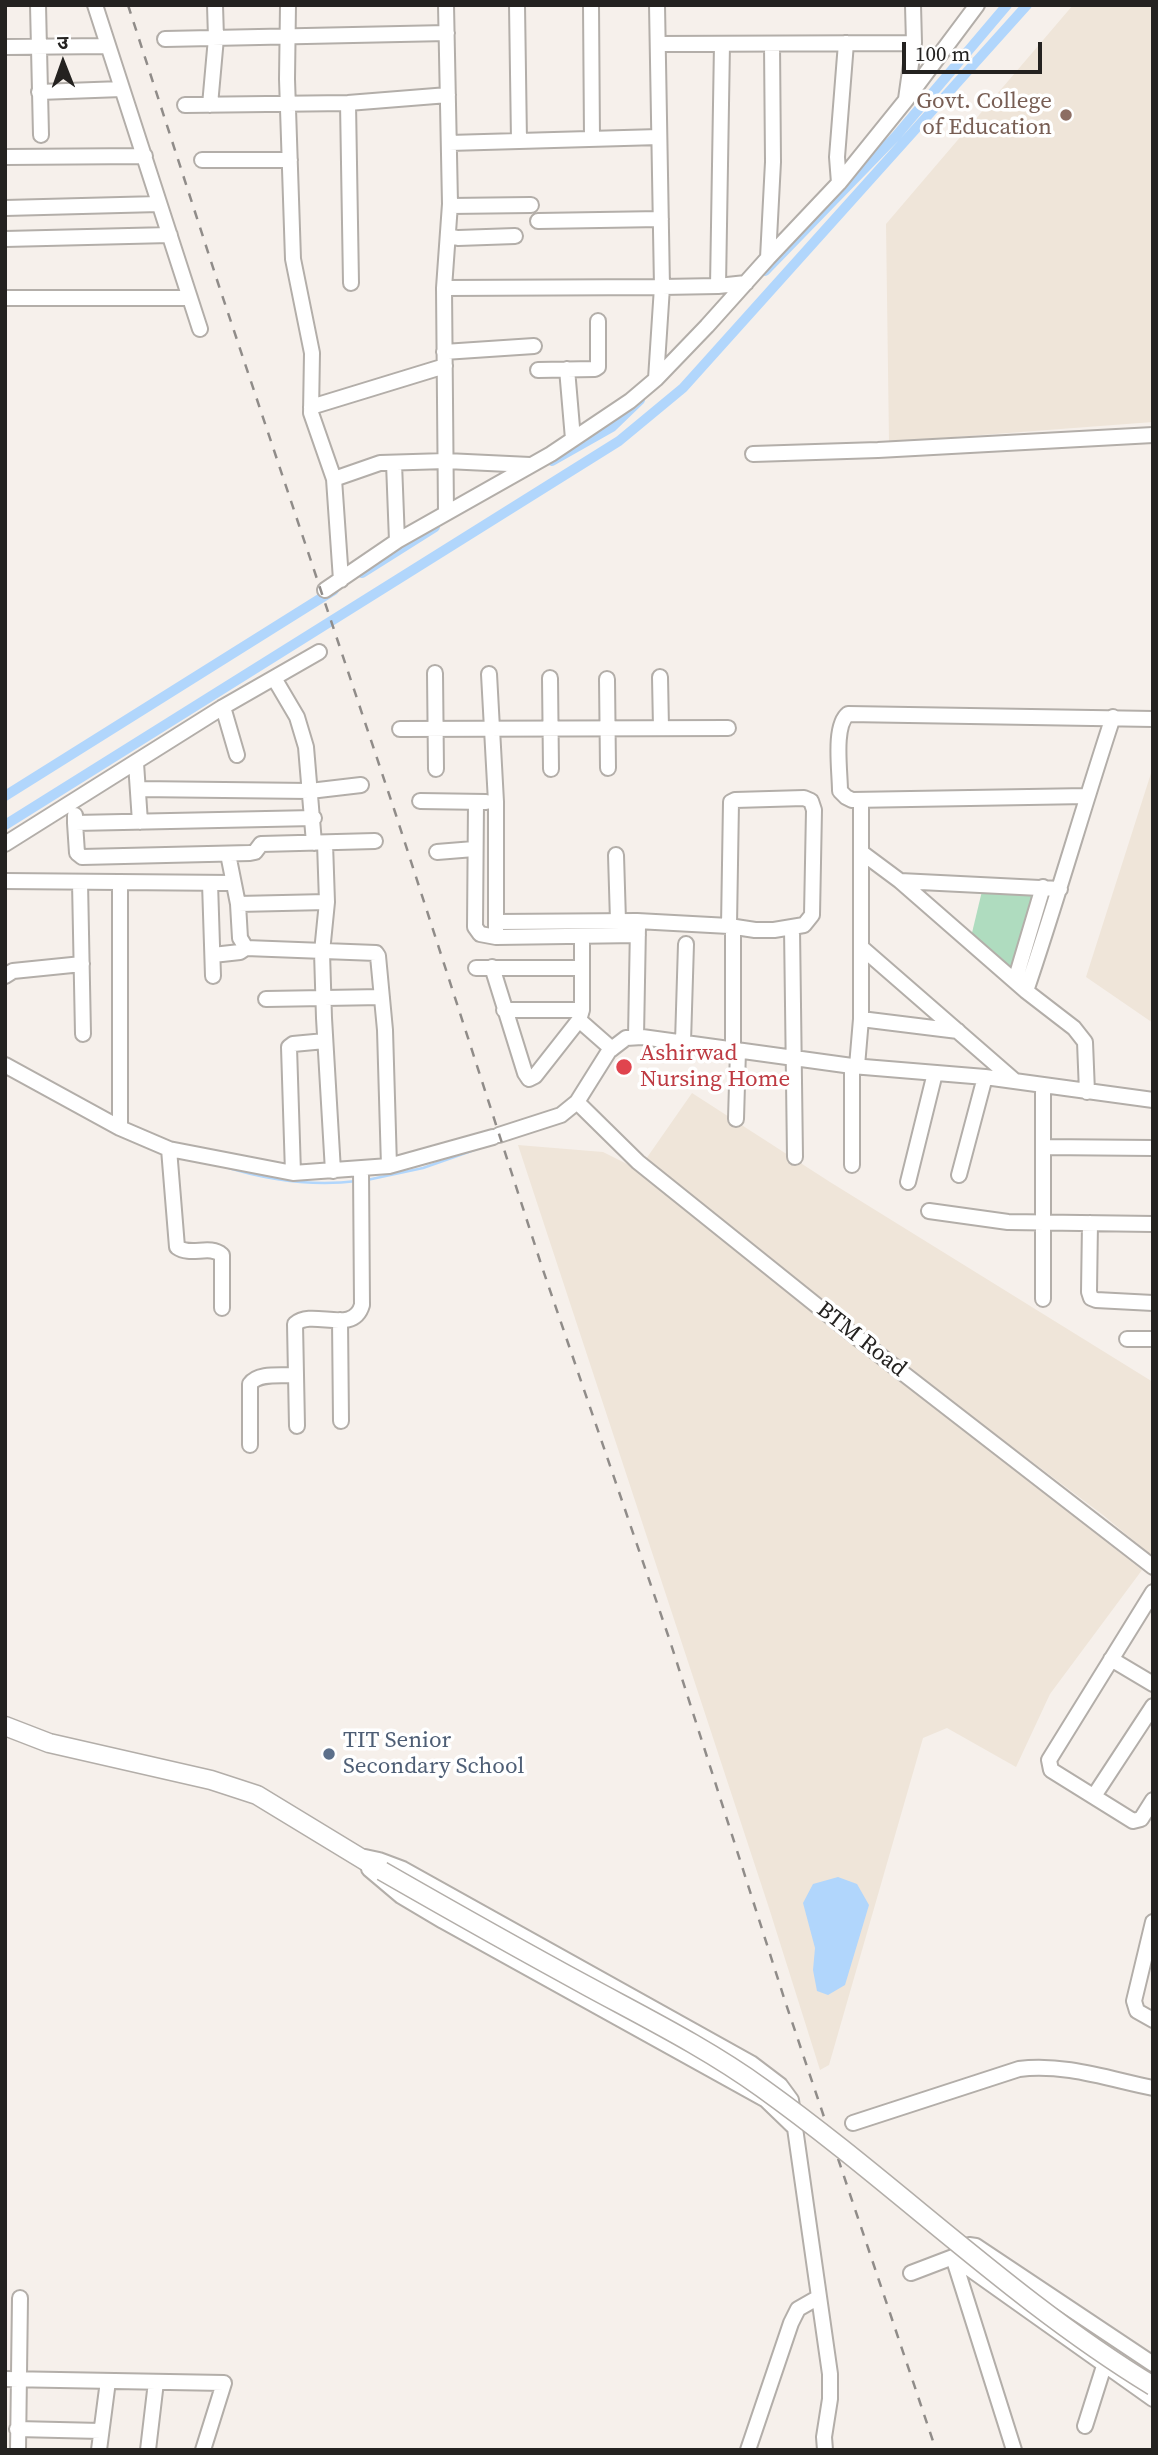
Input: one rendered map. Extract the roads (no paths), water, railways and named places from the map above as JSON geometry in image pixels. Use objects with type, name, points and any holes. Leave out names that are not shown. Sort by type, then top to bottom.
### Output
[{"type":"main road","points":[[5,1726],[49,1743],[211,1780],[257,1795],[482,1929],[719,2058],[864,2167],[1089,2347],[1153,2386]]},
{"type":"street","points":[[38,5],[41,135]]},
{"type":"street","points":[[95,5],[200,328]]},
{"type":"street","points":[[210,104],[216,38],[215,5]]},
{"type":"street","points":[[288,5],[293,259],[312,353],[311,413],[334,479],[341,580]]},
{"type":"street","points":[[446,5],[450,206],[444,288],[446,513]]},
{"type":"street","points":[[517,5],[519,141]]},
{"type":"street","points":[[591,5],[592,139]]},
{"type":"street","points":[[656,379],[662,288],[657,5]]},
{"type":"street","points":[[906,100],[914,43],[913,5]]},
{"type":"street","points":[[325,590],[397,541],[573,439],[630,401],[656,379],[839,183],[977,5]]},
{"type":"street","points":[[165,39],[447,33]]},
{"type":"street","points":[[839,183],[837,157],[846,43]]},
{"type":"street","points":[[658,44],[914,43]]},
{"type":"street","points":[[718,286],[722,44]]},
{"type":"street","points":[[768,258],[773,162],[772,44]]},
{"type":"street","points":[[5,47],[108,46]]},
{"type":"street","points":[[39,92],[122,89]]},
{"type":"street","points":[[185,105],[348,103],[448,95]]},
{"type":"street","points":[[348,103],[351,283]]},
{"type":"street","points":[[449,142],[659,137]]},
{"type":"street","points":[[5,158],[145,156]]},
{"type":"street","points":[[202,160],[290,160]]},
{"type":"street","points":[[5,208],[159,204]]},
{"type":"street","points":[[450,206],[531,205]]},
{"type":"street","points":[[537,221],[661,219]]},
{"type":"street","points":[[5,239],[170,235]]},
{"type":"street","points":[[448,236],[515,236]]},
{"type":"street","points":[[444,288],[662,288],[746,283]]},
{"type":"street","points":[[5,298],[190,298]]},
{"type":"street","points":[[538,369],[590,370],[598,367],[598,321]]},
{"type":"street","points":[[311,407],[444,359],[534,346]]},
{"type":"street","points":[[567,369],[573,439]]},
{"type":"street","points":[[752,454],[1153,435]]},
{"type":"street","points":[[334,479],[380,463],[446,461],[532,465]]},
{"type":"street","points":[[394,463],[397,541]]},
{"type":"street","points":[[5,844],[223,707],[319,652]]},
{"type":"street","points":[[435,673],[436,769]]},
{"type":"street","points":[[489,674],[496,802],[496,929]]},
{"type":"street","points":[[660,677],[661,728]]},
{"type":"street","points":[[274,678],[297,717],[303,737],[320,843],[327,902],[322,952],[323,999],[333,1171]]},
{"type":"street","points":[[550,678],[551,769]]},
{"type":"street","points":[[607,679],[608,768]]},
{"type":"street","points":[[223,707],[237,755]]},
{"type":"street","points":[[1087,796],[861,800],[846,797],[840,790],[839,730],[842,719],[848,714],[1153,719]]},
{"type":"street","points":[[1020,986],[1060,889],[1113,717]]},
{"type":"street","points":[[400,729],[728,727]]},
{"type":"street","points":[[136,763],[140,822]]},
{"type":"street","points":[[138,789],[310,791],[361,785]]},
{"type":"street","points":[[496,929],[582,936],[638,928],[731,927],[755,930],[804,925],[812,915],[814,810],[811,801],[804,798],[731,802],[731,927],[736,1119]]},
{"type":"street","points":[[852,1165],[854,1066],[861,1019],[861,800]]},
{"type":"street","points":[[74,801],[77,853],[80,857],[254,853],[261,844],[375,841]]},
{"type":"street","points":[[420,801],[496,802]]},
{"type":"street","points":[[476,802],[475,927],[480,933],[496,929],[618,921],[638,928]]},
{"type":"street","points":[[75,824],[314,818]]},
{"type":"street","points":[[437,852],[474,849]]},
{"type":"street","points":[[861,852],[900,881],[1020,986],[1074,1028],[1085,1042],[1087,1092]]},
{"type":"street","points":[[228,853],[238,904],[240,938],[246,948]]},
{"type":"street","points":[[616,855],[618,921]]},
{"type":"street","points":[[5,881],[232,883]]},
{"type":"street","points":[[900,881],[1060,889]]},
{"type":"street","points":[[79,882],[83,1034]]},
{"type":"street","points":[[120,882],[120,1128]]},
{"type":"street","points":[[210,883],[214,976]]},
{"type":"street","points":[[1020,986],[1043,887]]},
{"type":"street","points":[[238,904],[327,902]]},
{"type":"street","points":[[636,1037],[638,928]]},
{"type":"street","points":[[792,928],[795,1157]]},
{"type":"street","points":[[492,967],[524,1073],[529,1079],[535,1076],[581,1015],[582,936]]},
{"type":"street","points":[[683,1042],[686,944]]},
{"type":"street","points":[[861,947],[1015,1081]]},
{"type":"street","points":[[213,956],[240,952],[246,948],[376,953],[380,962],[385,1030],[388,1166]]},
{"type":"street","points":[[5,976],[13,971],[82,964]]},
{"type":"street","points":[[476,968],[582,968]]},
{"type":"street","points":[[267,999],[382,997]]},
{"type":"street","points":[[504,1010],[581,1015],[612,1049]]},
{"type":"street","points":[[861,1019],[960,1031]]},
{"type":"street","points":[[5,1065],[120,1128],[169,1149],[293,1173],[333,1171],[361,1177],[388,1166],[561,1115],[577,1102],[612,1049],[626,1038],[636,1037],[854,1066],[985,1077],[1153,1100]]},
{"type":"street","points":[[293,1173],[289,1047],[293,1044],[325,1041]]},
{"type":"street","points":[[908,1182],[935,1073]]},
{"type":"street","points":[[959,1175],[985,1077]]},
{"type":"street","points":[[1043,1085],[1043,1298]]},
{"type":"street","name":"BTM Road","points":[[577,1102],[638,1162],[846,1329],[1153,1567]]},
{"type":"street","points":[[1043,1147],[1153,1148]]},
{"type":"street","points":[[169,1149],[177,1247],[188,1252],[216,1250],[222,1255],[222,1308]]},
{"type":"street","points":[[297,1426],[294,1329],[297,1321],[340,1320],[355,1318],[360,1313],[361,1177]]},
{"type":"street","points":[[929,1210],[996,1220],[1153,1224]]},
{"type":"street","points":[[1090,1223],[1091,1298],[1153,1303]]},
{"type":"street","points":[[340,1320],[341,1421]]},
{"type":"street","points":[[1127,1339],[1153,1339]]},
{"type":"street","points":[[250,1446],[249,1391],[253,1379],[295,1375]]},
{"type":"street","points":[[1153,1592],[1049,1760],[1051,1770],[1133,1821],[1138,1822],[1153,1800]]},
{"type":"street","points":[[1111,1659],[1153,1684]]},
{"type":"street","points":[[1094,1796],[1153,1706]]},
{"type":"street","points":[[360,1857],[379,1860],[403,1869],[751,2063],[780,2085],[791,2100],[830,2374],[825,2450]]},
{"type":"street","points":[[360,1857],[379,1879],[401,1896],[766,2101],[794,2127]]},
{"type":"street","points":[[1151,2017],[1137,2011],[1134,2001],[1151,1941],[1153,1922]]},
{"type":"street","points":[[853,2123],[1019,2069],[1038,2066],[1153,2088]]},
{"type":"street","points":[[911,2273],[953,2257],[969,2245],[976,2246],[1153,2364]]},
{"type":"street","points":[[953,2257],[1153,2399]]},
{"type":"street","points":[[953,2257],[1014,2450]]},
{"type":"street","points":[[748,2450],[790,2323],[798,2309],[819,2297]]},
{"type":"street","points":[[18,2450],[12,2379],[20,2298]]},
{"type":"street","points":[[1085,2426],[1104,2366]]},
{"type":"street","points":[[12,2379],[224,2383],[204,2450]]},
{"type":"street","points":[[99,2450],[108,2381]]},
{"type":"street","points":[[148,2450],[156,2382]]},
{"type":"street","points":[[17,2429],[101,2431]]},
{"type":"water","points":[[838,1877],[857,1884],[869,1905],[845,1985],[828,1995],[817,1991],[813,1970],[815,1948],[803,1903],[813,1884]]},
{"type":"waterway","points":[[765,271],[896,136],[1007,5]]},
{"type":"waterway","points":[[5,825],[619,441],[683,388],[1027,5]]},
{"type":"waterway","points":[[552,461],[612,427],[640,400]]},
{"type":"waterway","points":[[362,573],[435,527]]},
{"type":"waterway","points":[[5,796],[334,590]]},
{"type":"waterway","points":[[367,1180],[423,1168],[477,1149]]},
{"type":"waterway","points":[[222,1166],[289,1181],[357,1181]]},
{"type":"railway","points":[[128,5],[395,812],[542,1267],[670,1641],[785,2001],[936,2450]]},
{"type":"place","name":"Govt. College of Education","points":[[1066,115]]},
{"type":"place","name":"Ashirwad Nursing Home","points":[[624,1067]]},
{"type":"place","name":"TIT Senior Secondary School","points":[[329,1754]]}]
